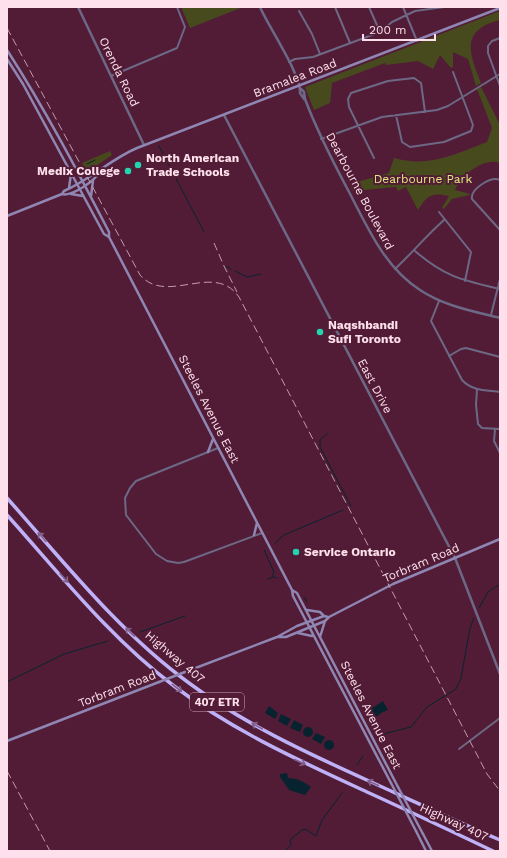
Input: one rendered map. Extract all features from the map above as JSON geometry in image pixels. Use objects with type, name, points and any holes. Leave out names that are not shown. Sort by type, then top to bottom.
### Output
[{"type":"highway","name":"Highway 407","points":[[7,498],[124,626],[150,651],[204,694],[252,724],[296,747],[500,840]]},
{"type":"highway","name":"Highway 407","points":[[7,515],[115,634],[150,667],[200,705],[284,754],[493,851]]},
{"type":"main road","name":"Bramalea Road","points":[[62,194],[66,196],[71,194],[93,180],[100,171],[119,156],[144,145],[500,8]]},
{"type":"main road","name":"Steeles Avenue East","points":[[7,50],[27,81],[78,171],[109,232],[109,237],[292,590],[293,596],[312,637],[426,851]]},
{"type":"main road","name":"Steeles Avenue East","points":[[7,59],[23,84],[104,234],[109,237]]},
{"type":"main road","points":[[23,84],[27,81]]},
{"type":"main road","points":[[78,171],[91,175]]},
{"type":"main road","name":"Bramalea Road","points":[[7,216],[62,194],[91,175],[100,171]]},
{"type":"main road","points":[[69,189],[71,173]]},
{"type":"main road","points":[[90,196],[93,180]]},
{"type":"main road","points":[[71,194],[83,196]]},
{"type":"main road","points":[[208,452],[214,438]]},
{"type":"main road","points":[[254,535],[257,523]]},
{"type":"main road","name":"Torbram Road","points":[[278,637],[286,637],[325,621],[329,617],[393,584],[500,539]]},
{"type":"main road","name":"Steeles Avenue East","points":[[292,590],[297,593],[312,620],[432,851]]},
{"type":"main road","points":[[306,610],[320,612],[324,616]]},
{"type":"main road","name":"Torbram Road","points":[[7,741],[278,637],[286,631],[312,620],[324,616],[329,617]]},
{"type":"main road","points":[[320,637],[325,621]]},
{"type":"main road","points":[[293,634],[301,633],[312,637]]},
{"type":"street","name":"Orenda Road","points":[[78,7],[144,145]]},
{"type":"street","points":[[111,76],[175,50],[185,27],[177,7]]},
{"type":"street","name":"Dearbourne Boulevard","points":[[260,7],[305,95],[305,99],[321,139],[377,245],[395,269],[413,285],[439,301],[500,318]]},
{"type":"street","points":[[335,7],[350,43]]},
{"type":"street","points":[[369,7],[380,32]]},
{"type":"street","points":[[403,7],[416,41]]},
{"type":"street","points":[[289,62],[295,59],[320,55],[380,32],[392,22],[406,14],[415,11],[444,7]]},
{"type":"street","points":[[299,11],[312,34],[320,55]]},
{"type":"street","points":[[500,38],[492,40],[488,46],[500,86]]},
{"type":"street","points":[[396,115],[402,142],[407,146],[444,142],[467,133],[473,128],[453,72]]},
{"type":"street","points":[[321,139],[382,117],[440,109],[463,97],[500,74]]},
{"type":"street","points":[[374,158],[357,125],[348,102],[349,96],[355,92],[388,81],[417,79],[421,86],[424,112]]},
{"type":"street","name":"East Drive","points":[[224,115],[454,558],[500,674]]},
{"type":"street","points":[[500,180],[492,179],[474,190],[471,196],[472,200],[500,230]]},
{"type":"street","points":[[439,212],[471,252],[465,281]]},
{"type":"street","points":[[395,269],[415,251],[430,233],[444,220]]},
{"type":"street","points":[[415,251],[441,272],[465,281],[499,289]]},
{"type":"street","points":[[491,315],[499,289],[500,280]]},
{"type":"street","points":[[439,301],[431,321],[448,356],[462,380],[468,386],[477,389],[500,392]]},
{"type":"street","points":[[448,356],[466,348],[500,357]]},
{"type":"street","points":[[477,389],[476,405],[478,424],[482,428],[500,429]]},
{"type":"street","points":[[495,429],[494,441],[500,452]]},
{"type":"street","points":[[218,448],[136,482],[130,488],[125,498],[125,509],[129,520],[160,558],[178,564],[262,533]]},
{"type":"street","points":[[459,749],[500,718]]},
{"type":"green space","points":[[181,7],[243,7],[190,28]]},
{"type":"green space","points":[[500,11],[500,20],[487,24],[478,30],[473,36],[471,53],[481,83],[476,86],[468,59],[453,52],[453,67],[451,68],[440,55],[433,69],[418,61],[386,65],[385,63],[332,83],[330,103],[314,110],[305,87]]},
{"type":"green space","name":"Dearbourne Park","points":[[481,87],[500,125],[500,163],[493,162],[480,165],[462,179],[455,190],[470,194],[469,195],[452,199],[444,209],[442,208],[449,196],[438,194],[430,196],[424,201],[418,210],[406,187],[398,191],[396,187],[353,191],[350,184],[389,173],[394,158],[406,161],[430,160],[452,155],[487,142],[492,128],[477,89]]},
{"type":"green space","points":[[110,151],[112,155],[90,170],[85,170],[82,163]]},
{"type":"water","points":[[383,701],[388,710],[378,716],[374,716],[371,709]]},
{"type":"water","points":[[269,706],[278,713],[275,719],[265,713]]},
{"type":"water","points":[[281,714],[291,719],[287,726],[278,721]]},
{"type":"water","points":[[294,720],[303,725],[300,732],[290,728]]},
{"type":"water","points":[[308,727],[313,732],[308,737],[303,732]]},
{"type":"water","points":[[316,733],[325,737],[321,744],[312,739]]},
{"type":"water","points":[[329,740],[334,745],[329,750],[324,745]]},
{"type":"water","points":[[287,773],[288,778],[298,780],[311,787],[305,795],[289,790],[280,777],[280,774]]},
{"type":"waterway","points":[[159,146],[204,232]]},
{"type":"waterway","points":[[87,164],[95,160]]},
{"type":"waterway","points":[[226,266],[231,269]]},
{"type":"waterway","points":[[235,271],[247,277],[261,274]]},
{"type":"waterway","points":[[328,433],[320,440],[320,447],[351,506]]},
{"type":"waterway","points":[[275,543],[284,535],[343,510]]},
{"type":"waterway","points":[[264,550],[274,572],[272,577]]},
{"type":"waterway","points":[[268,579],[274,577],[277,578]]},
{"type":"waterway","points":[[479,608],[488,592],[500,584]]},
{"type":"waterway","points":[[304,597],[307,602]]},
{"type":"waterway","points":[[140,632],[185,616]]},
{"type":"waterway","points":[[383,735],[411,727],[427,707],[456,689],[461,678],[470,628],[474,618]]},
{"type":"waterway","points":[[7,682],[64,654],[108,641]]},
{"type":"waterway","points":[[357,765],[363,756]]},
{"type":"waterway","points":[[285,851],[291,845],[290,840],[302,830],[305,829],[316,836],[322,820],[342,793]]},
{"type":"railway","points":[[7,28],[140,275],[151,283],[163,286],[177,286],[204,282],[217,283],[229,287],[239,297],[487,774],[500,791]]},
{"type":"railway","points":[[214,243],[237,292]]},
{"type":"railway","points":[[7,771],[50,851]]},
{"type":"place","name":"North American Trade Schools","points":[[138,165]]},
{"type":"place","name":"Medix College","points":[[128,171]]},
{"type":"place","name":"Naqshbandi Sufi Toronto","points":[[320,332]]},
{"type":"place","name":"Service Ontario","points":[[296,552]]}]
